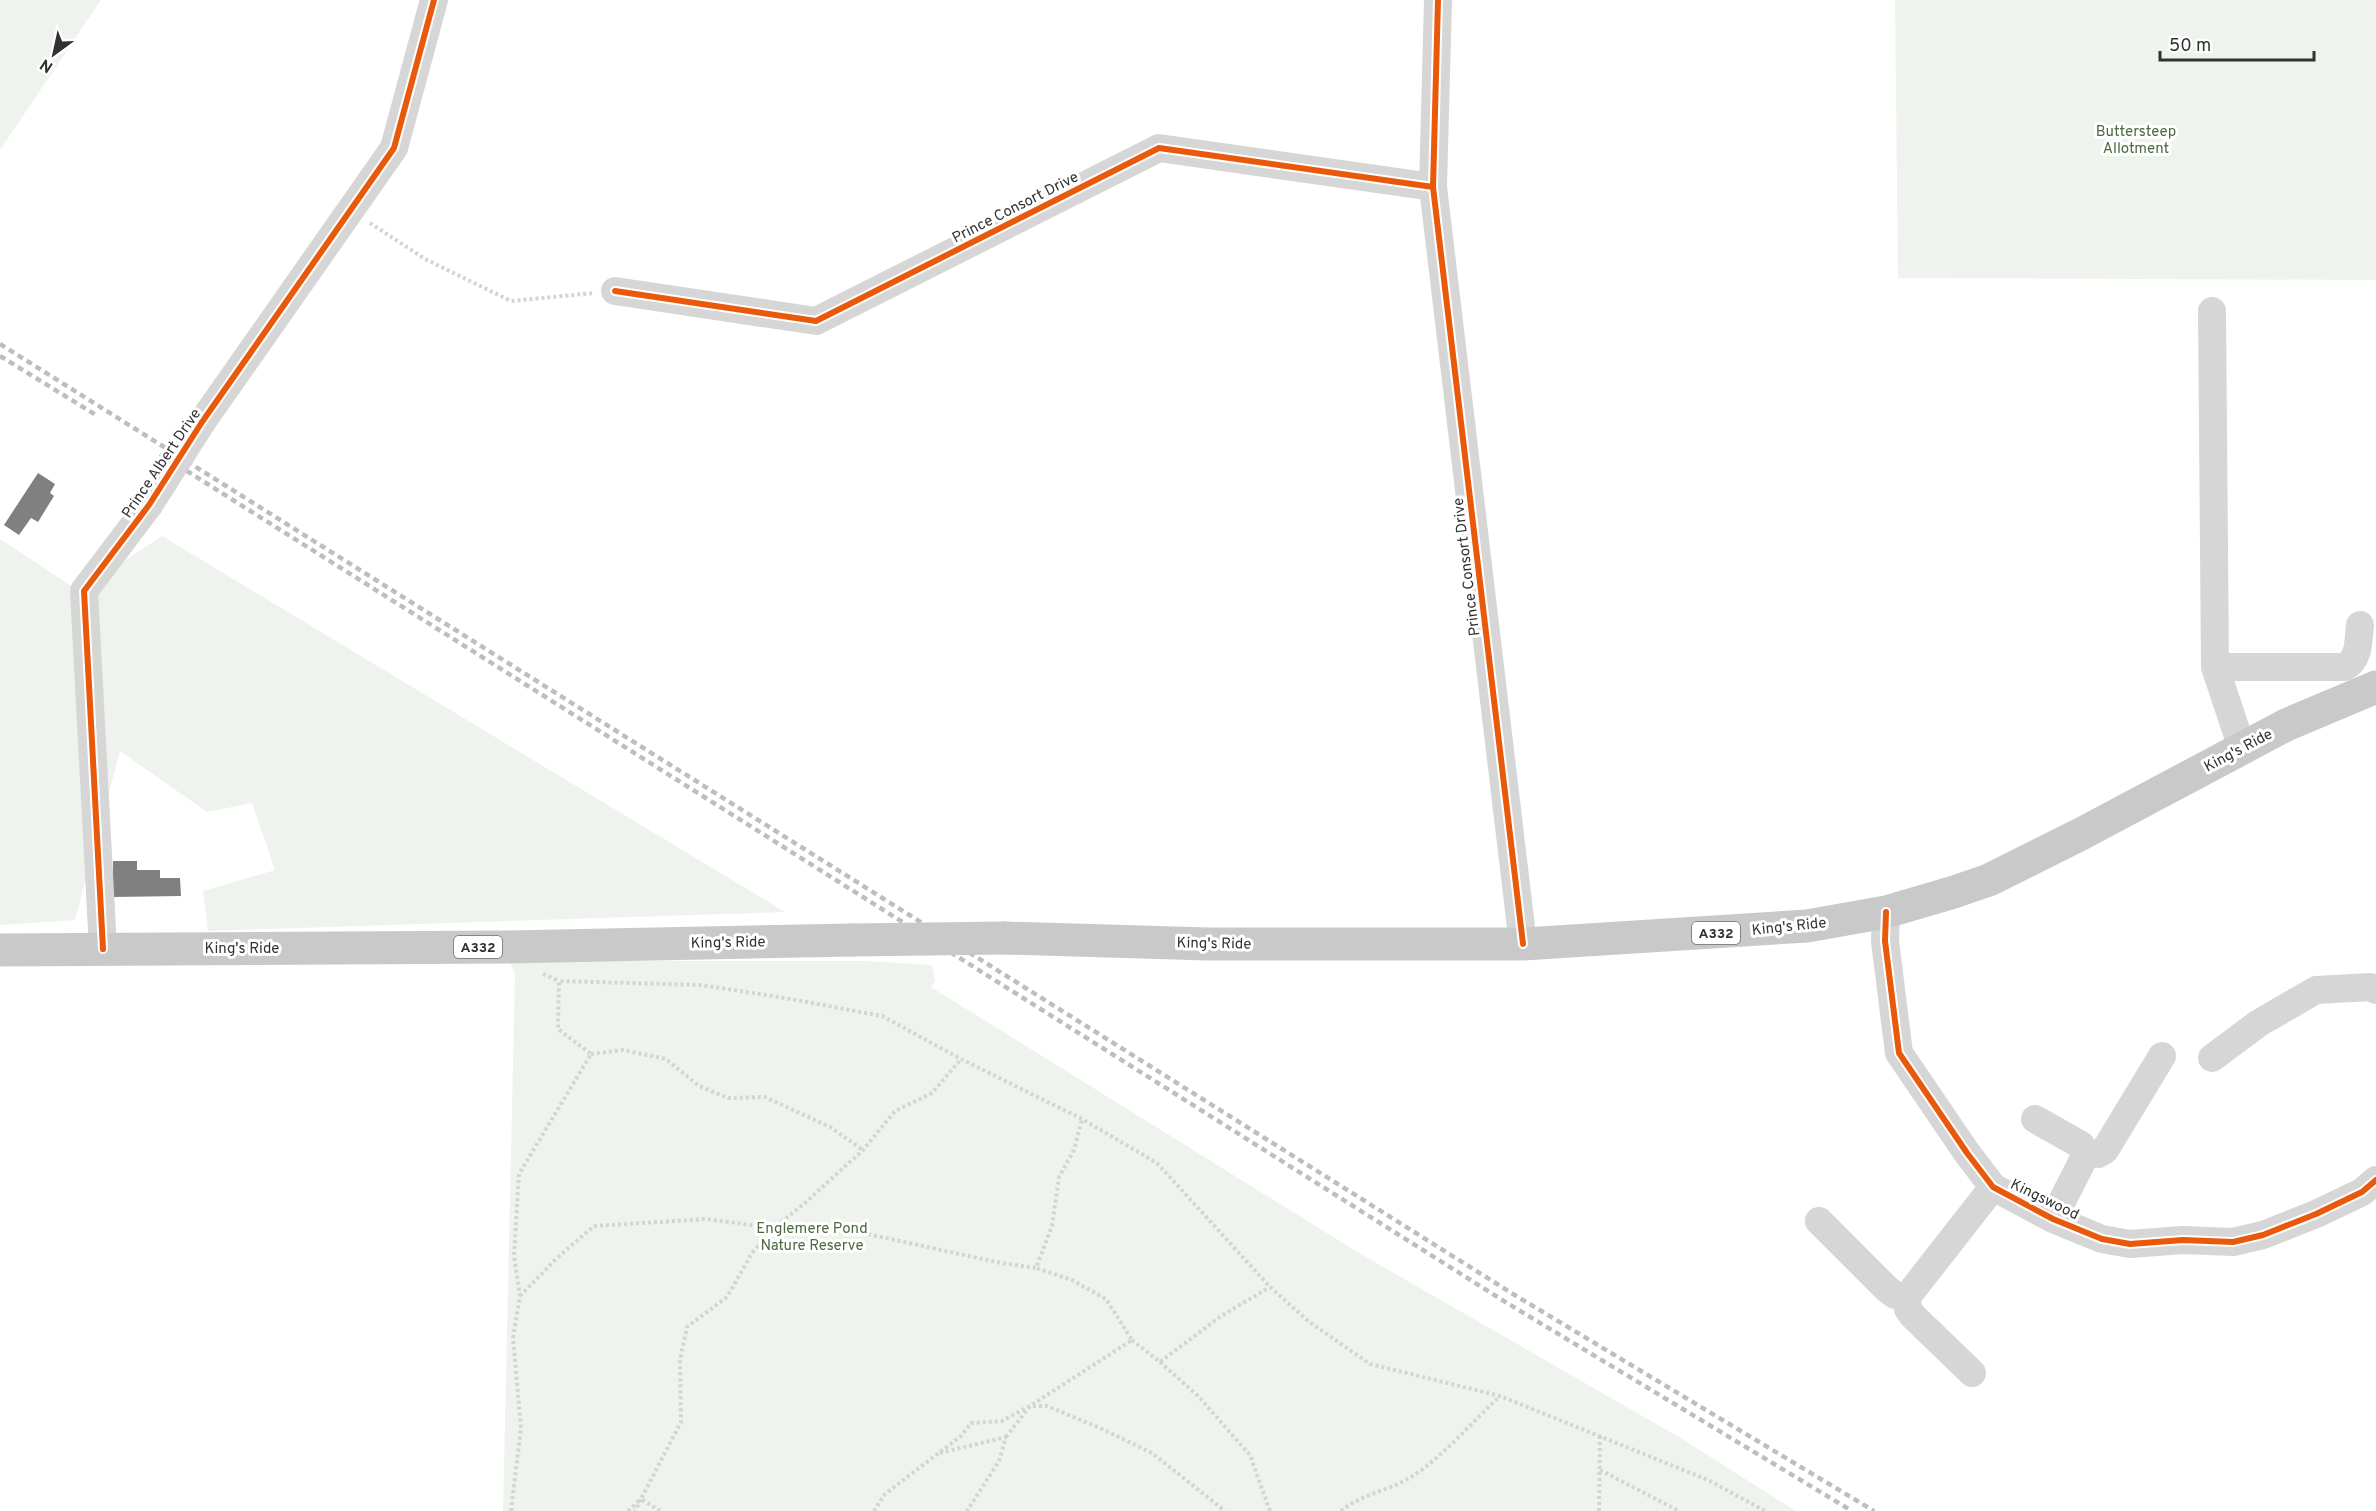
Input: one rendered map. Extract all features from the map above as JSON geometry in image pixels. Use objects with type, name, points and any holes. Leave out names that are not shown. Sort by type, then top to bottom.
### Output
[{"type":"main road","name":"King's Ride","points":[[0,950],[507,947],[1004,938],[1208,944],[1524,944],[1807,926],[1886,912],[1989,880],[2286,725],[2376,687]]},
{"type":"street","name":"Prince Albert Drive","points":[[103,949],[84,591],[149,505],[202,422],[394,148],[434,0]]},
{"type":"street","name":"Prince Consort Drive","points":[[1438,0],[1433,187],[1524,944]]},
{"type":"street","name":"Prince Consort Drive","points":[[615,291],[816,321],[1159,148],[1433,187]]},
{"type":"street","points":[[2212,311],[2215,667],[2242,748]]},
{"type":"street","points":[[2215,667],[2345,667],[2353,663],[2356,655],[2360,625]]},
{"type":"street","name":"Kingswood","points":[[1886,912],[1885,941],[1899,1053],[1993,1187],[2054,1219],[2102,1239],[2130,1244],[2183,1239],[2234,1242],[2263,1235],[2316,1214],[2362,1191],[2376,1180]]},
{"type":"street","points":[[2212,1058],[2259,1023],[2316,990],[2370,987],[2376,990]]},
{"type":"street","points":[[2084,1152],[2098,1154],[2105,1150],[2162,1056]]},
{"type":"street","points":[[2035,1119],[2080,1146],[2084,1152],[2084,1158],[2054,1219]]},
{"type":"street","points":[[1972,1373],[1914,1316],[1908,1309],[1907,1298],[1993,1187]]},
{"type":"street","points":[[1819,1221],[1887,1289],[1895,1295],[1907,1298]]},
{"type":"path","points":[[351,210],[425,259],[511,301],[615,291]]},
{"type":"path","points":[[863,1150],[830,1127],[765,1097],[728,1098],[699,1086],[666,1059],[623,1050],[591,1054],[558,1029],[559,981],[701,985],[882,1016],[961,1059],[1082,1119],[1157,1163],[1270,1287],[1308,1321],[1370,1364],[1500,1395],[1708,1480],[1765,1511]]},
{"type":"path","points":[[511,1511],[521,1428],[513,1338],[520,1296],[514,1256],[519,1174],[591,1054]]},
{"type":"path","points":[[635,1511],[681,1422],[680,1360],[687,1327],[727,1297],[752,1253],[774,1228],[863,1150],[895,1112],[932,1093],[961,1059]]},
{"type":"path","points":[[1036,1268],[1052,1226],[1059,1177],[1074,1150],[1082,1119]]},
{"type":"path","points":[[520,1296],[557,1258],[594,1226],[706,1219],[774,1228],[826,1226],[1001,1263],[1036,1268],[1072,1280],[1106,1299],[1132,1340],[1198,1396],[1250,1455],[1270,1511]]},
{"type":"path","points":[[1160,1362],[1221,1316],[1270,1287]]},
{"type":"path","points":[[874,1511],[885,1494],[961,1436],[971,1423],[1002,1421],[1030,1406],[1132,1340]]},
{"type":"path","points":[[1341,1511],[1352,1502],[1410,1478],[1435,1458],[1500,1395]]},
{"type":"path","points":[[967,1511],[999,1461],[1006,1437],[1030,1406]]},
{"type":"path","points":[[1030,1406],[1047,1406],[1152,1453],[1225,1511]]},
{"type":"path","points":[[1599,1511],[1600,1436]]},
{"type":"path","points":[[938,1454],[1006,1437]]},
{"type":"path","points":[[1600,1470],[1679,1511]]},
{"type":"path","points":[[628,1511],[641,1499]]},
{"type":"path","points":[[641,1499],[660,1511]]},
{"type":"green space","points":[[0,0],[101,0],[0,150]]},
{"type":"green space","name":"Buttersteep Allotment","points":[[1895,0],[2376,0],[2376,280],[1898,278]]},
{"type":"green space","points":[[162,536],[785,912],[208,931],[203,891],[275,870],[252,803],[207,812],[120,751],[75,920],[0,925],[0,539],[79,591]]},
{"type":"green space","name":"Englemere Pond Nature Reserve","points":[[509,961],[867,961],[932,965],[935,981],[931,987],[1359,1253],[1679,1437],[1796,1511],[503,1511],[515,974]]},
{"type":"building","points":[[38,473],[55,484],[50,493],[54,496],[38,522],[31,518],[19,535],[4,525]]},
{"type":"building","points":[[113,861],[137,861],[137,870],[160,870],[160,878],[180,878],[181,896],[113,897]]},
{"type":"railway","points":[[0,344],[1513,1294],[1874,1511]]},
{"type":"railway","points":[[0,356],[96,415]]},
{"type":"railway","points":[[160,454],[1507,1303],[1852,1511]]},
{"type":"cycle path","points":[[103,949],[84,591],[149,505],[202,422],[394,148],[434,0]]},
{"type":"cycle path","points":[[1438,0],[1433,187],[1523,944]]},
{"type":"cycle path","points":[[615,291],[816,321],[1159,148],[1433,187]]},
{"type":"cycle path","points":[[1886,912],[1885,941],[1899,1053],[1993,1187],[2053,1219],[2102,1239],[2130,1244],[2183,1240],[2233,1242],[2263,1235],[2316,1214],[2362,1192],[2376,1180]]}]
